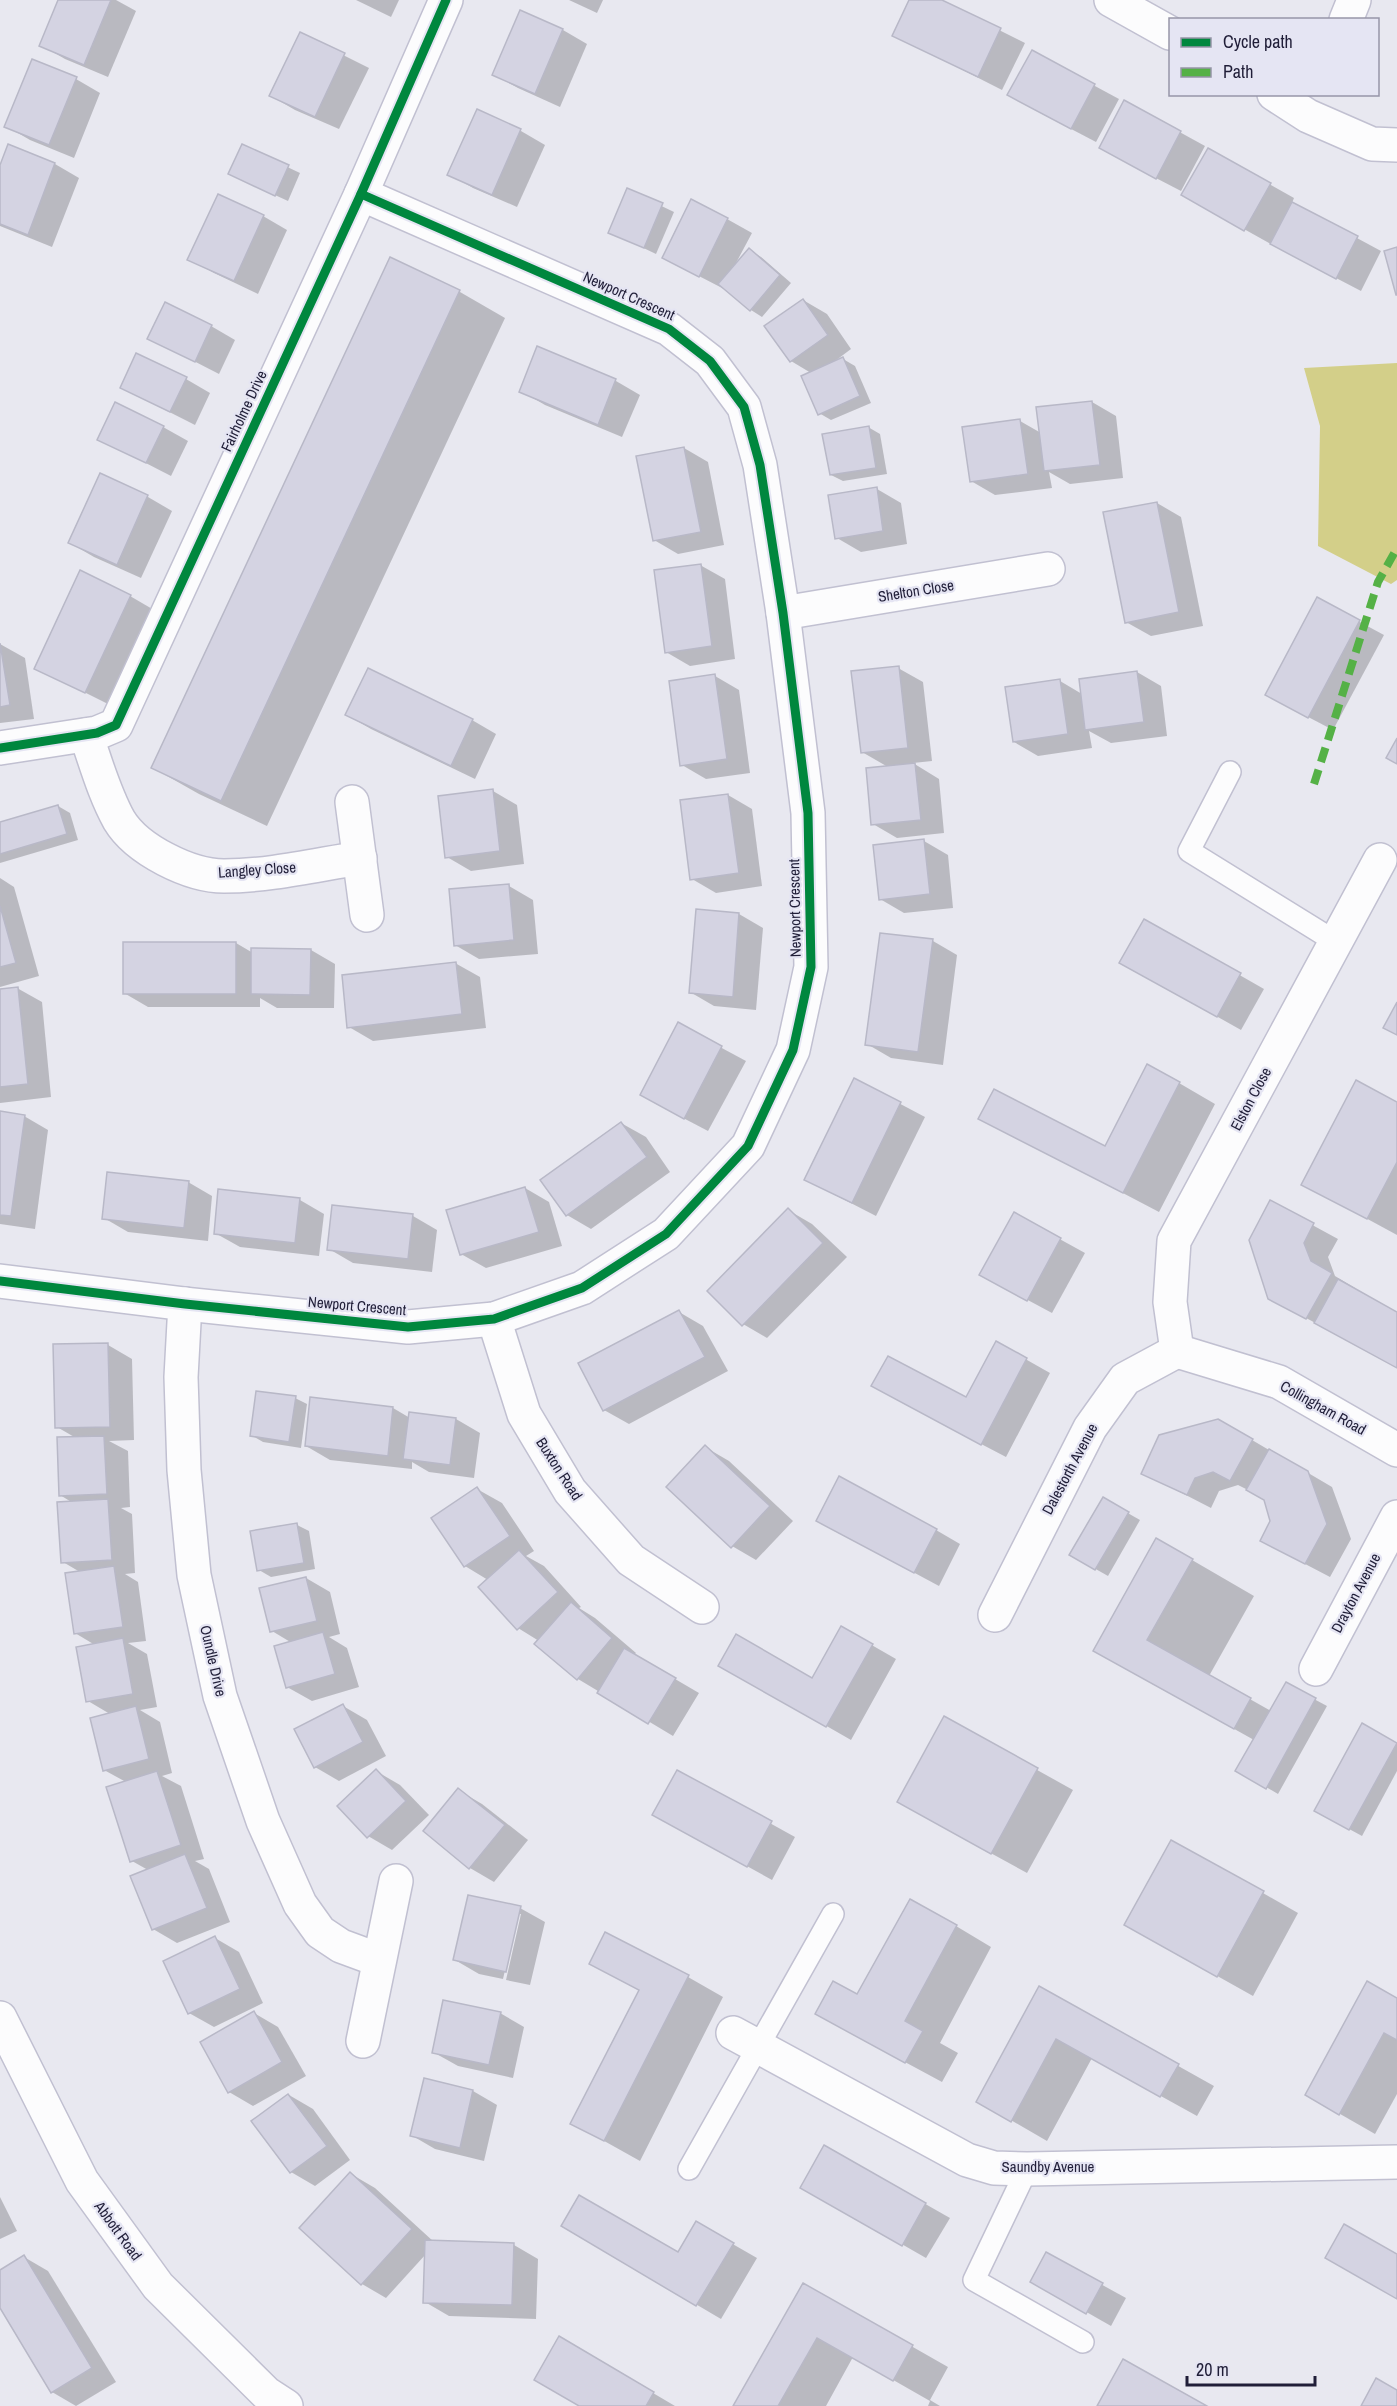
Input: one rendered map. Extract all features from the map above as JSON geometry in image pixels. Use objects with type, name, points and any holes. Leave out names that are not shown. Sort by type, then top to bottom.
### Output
[{"type":"street","name":"Fairholme Drive","points":[[0,748],[98,733],[116,724],[361,195],[446,0]]},
{"type":"street","points":[[1111,0],[1169,32]]},
{"type":"street","points":[[1347,18],[1354,0]]},
{"type":"street","points":[[1281,96],[1312,105],[1372,144],[1397,145]]},
{"type":"street","name":"Newport Crescent","points":[[0,1281],[184,1304],[408,1327],[494,1319],[582,1288],[666,1234],[748,1146],[793,1050],[811,967],[808,813],[783,613],[759,465],[744,407],[710,361],[669,329],[361,195]]},
{"type":"street","name":"Shelton Close","points":[[783,613],[1048,569]]},
{"type":"street","name":"Langley Close","points":[[86,735],[104,789],[120,822],[144,848],[182,867],[222,876],[271,872],[360,858]]},
{"type":"street","points":[[352,802],[367,915]]},
{"type":"street","name":"Elston Close","points":[[1177,1351],[1170,1302],[1174,1241],[1380,860]]},
{"type":"street","name":"Oundle Drive","points":[[184,1304],[181,1377],[184,1470],[194,1575],[220,1696],[263,1821],[300,1904],[320,1932],[341,1946],[379,1960]]},
{"type":"street","name":"Buxton Road","points":[[494,1319],[524,1414],[570,1491],[631,1560],[702,1607]]},
{"type":"street","name":"Collingham Road","points":[[1177,1351],[1279,1382],[1397,1450]]},
{"type":"street","name":"Dalestorth Avenue","points":[[995,1615],[1090,1428],[1125,1379],[1177,1351]]},
{"type":"street","name":"Drayton Avenue","points":[[1316,1669],[1397,1517]]},
{"type":"street","points":[[363,2042],[396,1881]]},
{"type":"street","name":"Abbott Road","points":[[0,2018],[81,2181],[158,2286],[266,2393],[286,2406]]},
{"type":"street","name":"Saundby Avenue","points":[[746,2040],[967,2160],[994,2168],[1397,2162]]},
{"type":"lane","points":[[1230,772],[1189,851],[1336,942]]},
{"type":"lane","points":[[689,2169],[746,2040],[833,1914]]},
{"type":"lane","points":[[1027,2169],[974,2280],[1083,2342]]},
{"type":"shaded area","points":[[1397,363],[1397,580],[1391,584],[1318,546],[1320,426],[1304,368]]},
{"type":"building","points":[[58,0],[111,0],[84,65],[39,46]]},
{"type":"building","points":[[909,0],[942,0],[1001,28],[978,77],[892,36]]},
{"type":"building","points":[[520,10],[563,29],[535,94],[492,75]]},
{"type":"building","points":[[300,32],[345,53],[315,117],[269,96]]},
{"type":"building","points":[[1032,50],[1095,84],[1071,129],[1007,95]]},
{"type":"building","points":[[32,59],[77,77],[49,145],[4,127]]},
{"type":"building","points":[[1124,100],[1181,131],[1156,179],[1099,148]]},
{"type":"building","points":[[477,109],[521,129],[492,195],[447,175]]},
{"type":"building","points":[[8,144],[55,163],[28,235],[0,224],[0,165]]},
{"type":"building","points":[[242,144],[289,165],[275,196],[228,174]]},
{"type":"building","points":[[1208,148],[1271,183],[1244,231],[1181,195]]},
{"type":"building","points":[[627,188],[663,203],[644,248],[608,233]]},
{"type":"building","points":[[218,194],[264,215],[234,281],[187,260]]},
{"type":"building","points":[[691,199],[728,218],[699,277],[662,258]]},
{"type":"building","points":[[1292,202],[1358,236],[1336,279],[1270,244]]},
{"type":"building","points":[[1397,247],[1397,295],[1396,295],[1384,251]]},
{"type":"building","points":[[749,248],[780,275],[750,311],[718,284]]},
{"type":"building","points":[[390,257],[460,290],[221,801],[151,768]]},
{"type":"building","points":[[803,299],[828,335],[790,362],[764,326]]},
{"type":"building","points":[[165,302],[212,325],[195,362],[147,339]]},
{"type":"building","points":[[537,346],[616,379],[598,425],[519,392]]},
{"type":"building","points":[[136,353],[187,377],[170,412],[120,388]]},
{"type":"building","points":[[843,357],[860,396],[818,415],[801,376]]},
{"type":"building","points":[[1092,401],[1100,465],[1044,471],[1036,407]]},
{"type":"building","points":[[115,402],[164,426],[146,463],[97,440]]},
{"type":"building","points":[[1020,419],[1028,474],[970,482],[962,427]]},
{"type":"building","points":[[869,426],[876,468],[830,475],[822,434]]},
{"type":"building","points":[[684,447],[701,532],[653,541],[636,456]]},
{"type":"building","points":[[100,473],[148,495],[117,565],[68,543]]},
{"type":"building","points":[[877,487],[883,531],[835,539],[828,495]]},
{"type":"building","points":[[1157,502],[1179,612],[1125,623],[1103,512]]},
{"type":"building","points":[[701,564],[712,646],[665,653],[654,570]]},
{"type":"building","points":[[80,570],[131,595],[85,693],[34,669]]},
{"type":"building","points":[[1317,597],[1360,620],[1308,718],[1265,695]]},
{"type":"building","points":[[0,643],[10,705],[0,707]]},
{"type":"building","points":[[899,666],[908,748],[861,753],[851,671]]},
{"type":"building","points":[[368,668],[473,719],[451,766],[345,715]]},
{"type":"building","points":[[1137,671],[1144,722],[1085,730],[1079,679]]},
{"type":"building","points":[[715,674],[727,759],[680,766],[669,681]]},
{"type":"building","points":[[1060,679],[1068,734],[1013,742],[1005,687]]},
{"type":"building","points":[[1397,738],[1397,764],[1386,758]]},
{"type":"building","points":[[915,763],[921,820],[871,825],[866,768]]},
{"type":"building","points":[[493,789],[500,851],[445,858],[438,796]]},
{"type":"building","points":[[728,794],[739,873],[690,880],[680,800]]},
{"type":"building","points":[[58,805],[67,834],[0,854],[0,822]]},
{"type":"building","points":[[924,839],[930,894],[879,900],[873,845]]},
{"type":"building","points":[[509,884],[514,940],[454,946],[449,889]]},
{"type":"building","points":[[0,906],[16,963],[0,967]]},
{"type":"building","points":[[696,909],[739,913],[733,997],[689,993]]},
{"type":"building","points":[[1144,919],[1241,973],[1217,1017],[1119,963]]},
{"type":"building","points":[[880,933],[933,939],[918,1052],[865,1045]]},
{"type":"building","points":[[123,942],[236,942],[236,994],[123,994]]},
{"type":"building","points":[[251,948],[311,949],[310,995],[251,994]]},
{"type":"building","points":[[456,962],[462,1014],[347,1028],[342,975]]},
{"type":"building","points":[[18,987],[28,1084],[0,1087],[0,989]]},
{"type":"building","points":[[1397,1002],[1397,1035],[1383,1028]]},
{"type":"building","points":[[678,1022],[722,1046],[684,1119],[640,1095]]},
{"type":"building","points":[[1147,1064],[1180,1082],[1123,1193],[978,1119],[994,1089],[1105,1146]]},
{"type":"building","points":[[854,1078],[901,1102],[852,1203],[804,1180]]},
{"type":"building","points":[[1356,1080],[1397,1102],[1397,1162],[1367,1219],[1301,1185]]},
{"type":"building","points":[[0,1111],[25,1115],[11,1216],[0,1215]]},
{"type":"building","points":[[621,1122],[647,1157],[566,1216],[540,1180]]},
{"type":"building","points":[[107,1172],[189,1181],[184,1228],[102,1219]]},
{"type":"building","points":[[525,1187],[539,1232],[460,1255],[446,1210]]},
{"type":"building","points":[[218,1189],[300,1198],[295,1243],[214,1234]]},
{"type":"building","points":[[1270,1200],[1314,1223],[1304,1243],[1311,1261],[1332,1273],[1306,1319],[1268,1299],[1249,1240]]},
{"type":"building","points":[[332,1205],[413,1214],[408,1259],[327,1250]]},
{"type":"building","points":[[788,1208],[823,1243],[742,1326],[707,1291]]},
{"type":"building","points":[[1014,1212],[1061,1238],[1027,1301],[979,1275]]},
{"type":"building","points":[[1338,1279],[1397,1312],[1397,1368],[1314,1323]]},
{"type":"building","points":[[679,1310],[705,1357],[603,1411],[578,1363]]},
{"type":"building","points":[[996,1341],[1027,1358],[981,1445],[871,1386],[888,1356],[966,1397]]},
{"type":"building","points":[[108,1343],[110,1427],[55,1428],[53,1344]]},
{"type":"building","points":[[256,1391],[296,1396],[289,1442],[250,1436]]},
{"type":"building","points":[[310,1397],[393,1407],[388,1456],[305,1446]]},
{"type":"building","points":[[409,1412],[456,1418],[450,1465],[403,1459]]},
{"type":"building","points":[[1218,1419],[1253,1439],[1230,1481],[1213,1472],[1195,1478],[1187,1495],[1141,1474],[1159,1435]]},
{"type":"building","points":[[104,1436],[107,1494],[59,1496],[57,1437]]},
{"type":"building","points":[[705,1445],[770,1506],[731,1548],[666,1487]]},
{"type":"building","points":[[1269,1449],[1308,1471],[1327,1524],[1305,1564],[1260,1541],[1270,1521],[1264,1500],[1246,1490]]},
{"type":"building","points":[[839,1476],[937,1529],[914,1573],[816,1521]]},
{"type":"building","points":[[477,1487],[510,1536],[464,1567],[431,1518]]},
{"type":"building","points":[[1103,1497],[1129,1512],[1095,1570],[1069,1555]]},
{"type":"building","points":[[108,1499],[112,1560],[61,1563],[57,1502]]},
{"type":"building","points":[[297,1523],[304,1563],[257,1571],[250,1531]]},
{"type":"building","points":[[1156,1538],[1193,1559],[1147,1640],[1251,1698],[1234,1729],[1093,1651]]},
{"type":"building","points":[[519,1550],[558,1592],[517,1630],[478,1587]]},
{"type":"building","points":[[114,1566],[123,1627],[74,1634],[65,1573]]},
{"type":"building","points":[[306,1577],[317,1621],[270,1632],[259,1588]]},
{"type":"building","points":[[571,1602],[612,1638],[577,1680],[534,1644]]},
{"type":"building","points":[[841,1626],[873,1644],[826,1727],[718,1666],[736,1634],[812,1678]]},
{"type":"building","points":[[323,1632],[335,1674],[286,1688],[274,1646]]},
{"type":"building","points":[[123,1638],[133,1694],[86,1702],[76,1647]]},
{"type":"building","points":[[624,1648],[676,1678],[648,1724],[597,1693]]},
{"type":"building","points":[[1286,1682],[1316,1698],[1266,1789],[1235,1771]]},
{"type":"building","points":[[343,1704],[363,1742],[314,1768],[294,1729]]},
{"type":"building","points":[[136,1706],[149,1759],[103,1771],[90,1718]]},
{"type":"building","points":[[944,1716],[1038,1768],[991,1854],[897,1802]]},
{"type":"building","points":[[1362,1723],[1397,1743],[1349,1830],[1314,1811]]},
{"type":"building","points":[[376,1769],[406,1801],[367,1838],[337,1806]]},
{"type":"building","points":[[677,1770],[772,1821],[747,1867],[652,1815]]},
{"type":"building","points":[[157,1771],[181,1845],[130,1862],[106,1787]]},
{"type":"building","points":[[458,1788],[505,1825],[469,1869],[423,1831]]},
{"type":"building","points":[[1171,1840],[1264,1891],[1217,1977],[1124,1925]]},
{"type":"building","points":[[185,1854],[207,1908],[152,1930],[130,1876]]},
{"type":"building","points":[[468,1895],[521,1906],[506,1972],[453,1960]]},
{"type":"building","points":[[910,1899],[957,1925],[905,2021],[923,2031],[905,2063],[815,2014],[833,1981],[857,1994]]},
{"type":"building","points":[[605,1932],[689,1975],[604,2141],[570,2124],[639,1990],[589,1964]]},
{"type":"building","points":[[215,1936],[240,1989],[188,2014],[163,1961]]},
{"type":"building","points":[[1367,1981],[1397,1998],[1397,2040],[1384,2033],[1339,2115],[1305,2095]]},
{"type":"building","points":[[1039,1986],[1179,2064],[1160,2097],[1056,2039],[1011,2122],[976,2102]]},
{"type":"building","points":[[443,2000],[501,2012],[489,2065],[432,2053]]},
{"type":"building","points":[[254,2011],[282,2062],[228,2093],[200,2042]]},
{"type":"building","points":[[424,2078],[473,2090],[460,2148],[410,2136]]},
{"type":"building","points":[[288,2094],[327,2146],[290,2173],[251,2121]]},
{"type":"building","points":[[824,2145],[926,2203],[902,2246],[800,2188]]},
{"type":"building","points":[[350,2172],[412,2229],[361,2285],[299,2228]]},
{"type":"building","points":[[579,2195],[678,2252],[696,2221],[734,2243],[696,2306],[561,2226]]},
{"type":"building","points":[[1344,2224],[1397,2254],[1397,2299],[1325,2258]]},
{"type":"building","points":[[425,2240],[514,2243],[512,2305],[423,2303]]},
{"type":"building","points":[[1046,2252],[1103,2283],[1086,2314],[1030,2282]]},
{"type":"building","points":[[24,2255],[92,2368],[51,2393],[0,2308],[0,2270]]},
{"type":"building","points":[[803,2283],[913,2345],[893,2381],[817,2338],[778,2406],[733,2406]]},
{"type":"building","points":[[559,2336],[654,2392],[646,2406],[579,2406],[534,2380]]},
{"type":"building","points":[[1123,2359],[1207,2406],[1097,2406]]},
{"type":"building","points":[[1376,2378],[1397,2390],[1397,2406],[1361,2406]]},
{"type":"marked path","points":[[1314,784],[1378,582],[1397,548]]},
{"type":"cycle path","points":[[0,748],[97,733],[116,725],[361,194],[446,0]]},
{"type":"cycle path","points":[[0,1281],[185,1304],[408,1327],[494,1319],[582,1288],[666,1234],[748,1146],[793,1050],[811,967],[808,813],[783,613],[760,465],[744,407],[710,361],[669,329],[361,194]]}]
